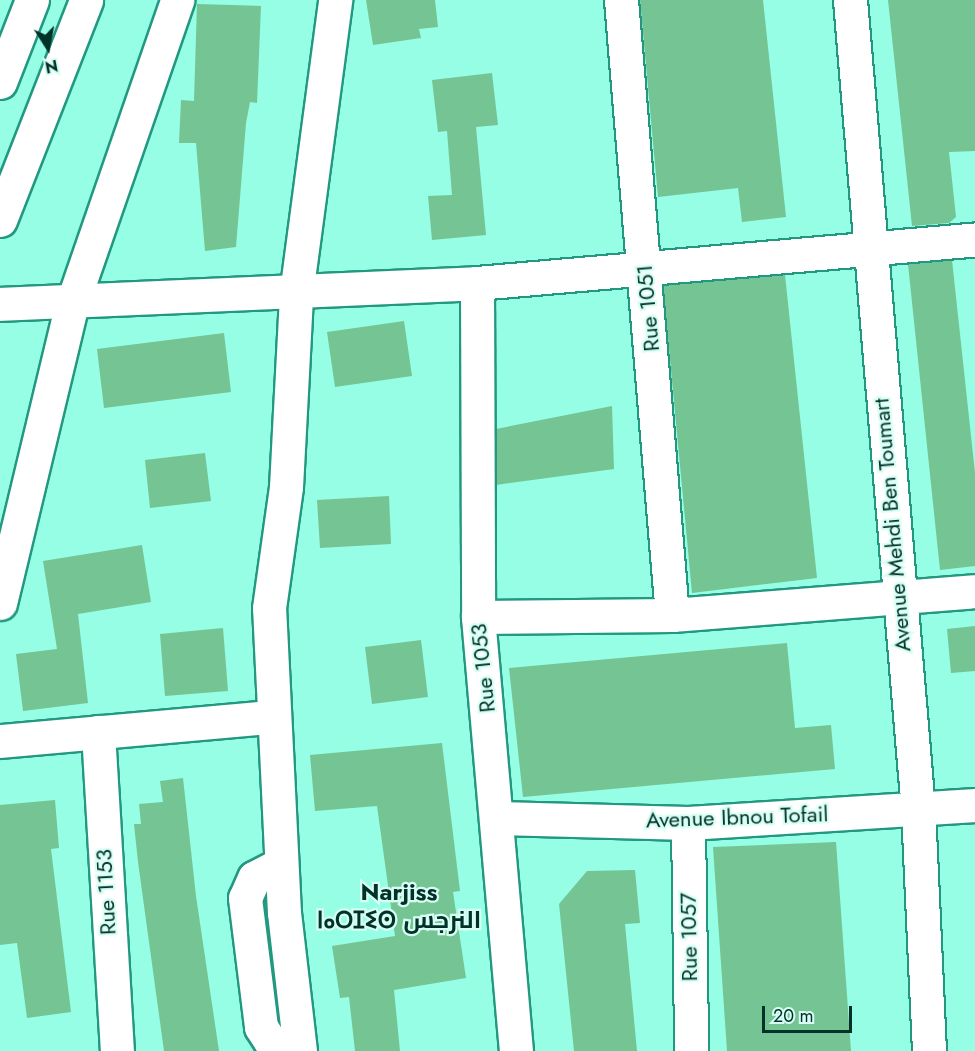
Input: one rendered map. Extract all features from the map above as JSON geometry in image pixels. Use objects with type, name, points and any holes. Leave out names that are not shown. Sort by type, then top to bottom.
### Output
[{"type":"street","points":[[0,82],[32,0]]},
{"type":"street","points":[[0,220],[86,0]]},
{"type":"street","points":[[0,603],[72,304],[177,0]]},
{"type":"street","points":[[300,1051],[281,864],[271,717],[269,608],[286,487],[296,294],[335,0]]},
{"type":"street","name":"Rue 1051","points":[[621,0],[672,615]]},
{"type":"street","name":"Avenue Mehdi Ben Toumart","points":[[850,0],[897,598],[918,809],[929,1051]]},
{"type":"street","points":[[0,304],[72,304],[477,283],[975,239]]},
{"type":"street","name":"Rue 1053","points":[[477,283],[478,617],[498,818],[516,1051]]},
{"type":"street","points":[[478,617],[672,615],[975,591]]},
{"type":"street","points":[[0,741],[271,717]]},
{"type":"street","name":"Rue 1153","points":[[98,732],[117,1051]]},
{"type":"street","name":"Avenue Ibnou Tofail","points":[[498,818],[688,823],[975,805]]},
{"type":"street","name":"Rue 1057","points":[[688,823],[691,1051]]},
{"type":"street","points":[[281,864],[254,878],[245,898],[258,1018],[270,1041],[290,1051]]},
{"type":"building","points":[[366,0],[435,0],[438,27],[419,29],[421,38],[373,45]]},
{"type":"building","points":[[640,0],[763,0],[786,217],[742,222],[738,188],[658,197]]},
{"type":"building","points":[[888,0],[975,0],[975,151],[949,152],[956,217],[949,223],[912,226]]},
{"type":"building","points":[[197,4],[261,6],[257,103],[250,102],[246,123],[236,247],[205,251],[196,143],[179,143],[181,100],[194,101]]},
{"type":"building","points":[[492,73],[498,125],[476,127],[486,235],[432,240],[428,196],[452,195],[447,131],[438,132],[432,80]]},
{"type":"building","points":[[952,260],[975,473],[975,566],[940,570],[908,264]]},
{"type":"building","points":[[785,275],[817,578],[692,593],[663,285]]},
{"type":"building","points":[[404,321],[412,376],[335,387],[327,332]]},
{"type":"building","points":[[224,333],[231,392],[104,408],[97,349]]},
{"type":"building","points":[[612,406],[614,469],[496,485],[496,429]]},
{"type":"building","points":[[205,453],[211,501],[150,508],[145,460]]},
{"type":"building","points":[[389,496],[391,544],[320,548],[317,500]]},
{"type":"building","points":[[142,545],[151,602],[78,614],[88,703],[23,711],[16,654],[57,649],[43,561]]},
{"type":"building","points":[[975,626],[975,671],[951,673],[947,629]]},
{"type":"building","points":[[223,628],[228,691],[165,696],[160,634]]},
{"type":"building","points":[[421,640],[428,697],[372,704],[365,647]]},
{"type":"building","points":[[787,643],[795,728],[831,725],[835,769],[523,797],[509,668]]},
{"type":"building","points":[[442,743],[460,891],[453,892],[466,978],[394,990],[400,1051],[355,1051],[349,997],[340,998],[332,946],[395,936],[377,806],[315,811],[310,755]]},
{"type":"building","points":[[183,778],[196,896],[219,1051],[164,1051],[138,862],[134,824],[141,824],[139,804],[163,802],[160,781]]},
{"type":"building","points":[[55,800],[59,848],[51,849],[71,1012],[27,1018],[17,943],[0,945],[0,805]]},
{"type":"building","points":[[836,842],[851,1051],[727,1051],[713,847]]},
{"type":"building","points":[[635,870],[640,923],[625,924],[637,1051],[574,1051],[559,904],[587,871]]},
{"type":"district","name":"Narjiss ⵏⴰⵔⵊⵉⵙ النرجس","points":[[399,906]]}]
